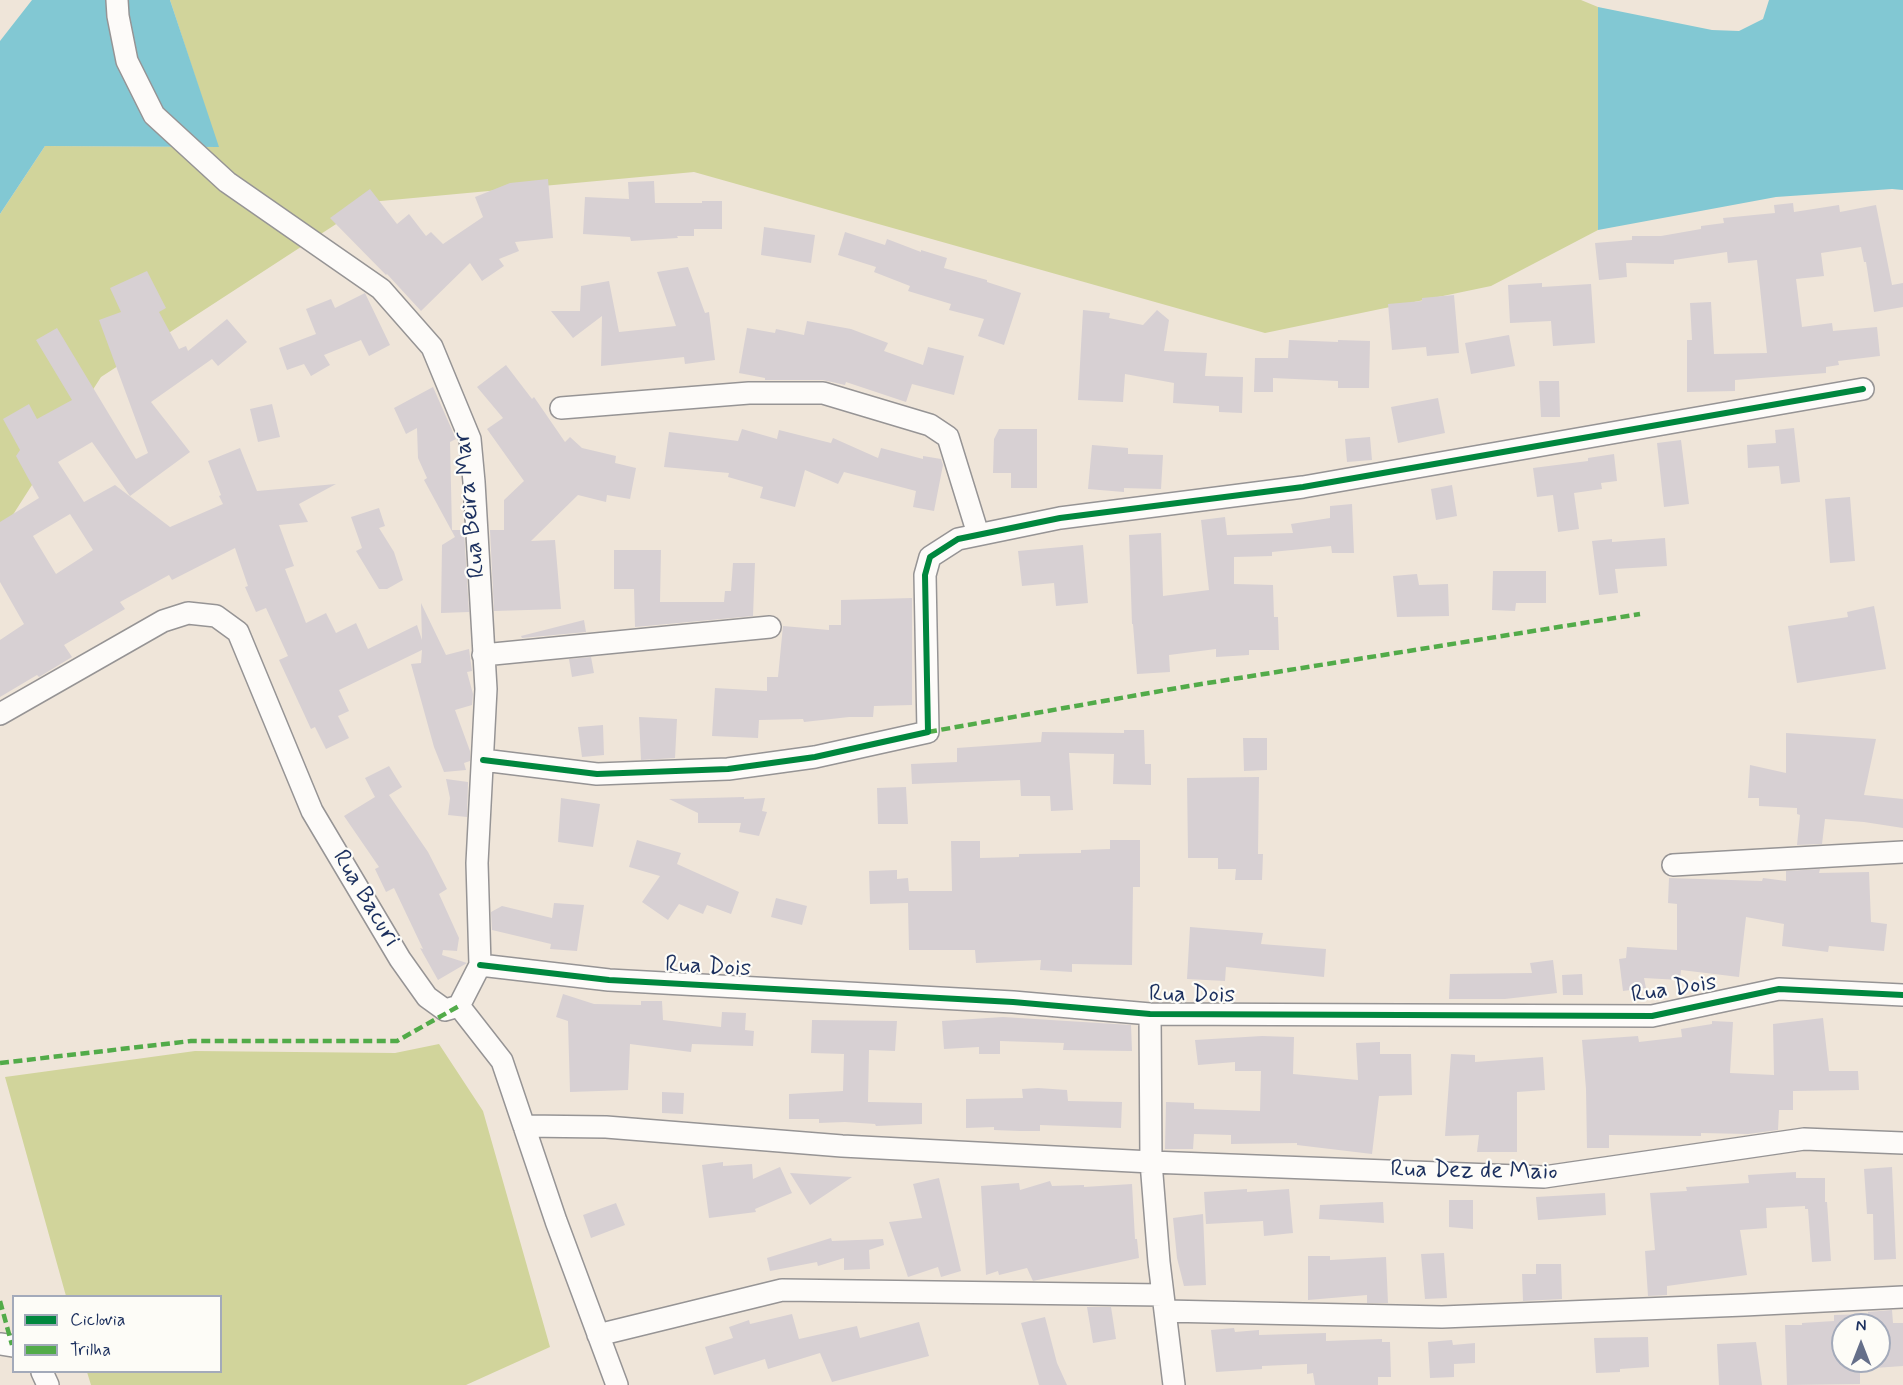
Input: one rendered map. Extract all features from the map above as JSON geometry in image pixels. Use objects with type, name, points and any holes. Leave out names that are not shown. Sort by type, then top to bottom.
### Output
[{"type":"street","name":"Rua Beira Mar","points":[[117,0],[127,61],[154,116],[227,182],[381,289],[432,347],[470,439],[483,655],[486,667],[477,863],[480,965],[459,1006]]},
{"type":"street","points":[[483,760],[597,774],[728,769],[815,757],[928,732],[925,575],[930,557],[958,539],[1060,518],[1304,487],[1863,389]]},
{"type":"street","points":[[561,408],[749,393],[823,393],[930,424],[948,437],[978,534]]},
{"type":"street","name":"Rua Bacuri","points":[[0,714],[163,621],[188,613],[216,616],[238,632],[312,812],[400,959],[427,997],[445,1010],[459,1006]]},
{"type":"street","points":[[483,655],[771,627]]},
{"type":"street","points":[[1673,865],[1903,852]]},
{"type":"street","name":"Rua Dois","points":[[480,965],[609,980],[1013,1002],[1150,1014],[1652,1016],[1779,989],[1903,995]]},
{"type":"street","points":[[459,1006],[502,1061],[556,1221],[617,1385]]},
{"type":"street","points":[[1150,1014],[1151,1162],[1174,1385]]},
{"type":"street","name":"Rua Dez de Maio","points":[[524,1126],[606,1127],[842,1146],[1151,1162],[1544,1177],[1804,1138],[1903,1143]]},
{"type":"street","points":[[598,1335],[782,1290],[1164,1303],[1442,1317],[1903,1297]]},
{"type":"green space","points":[[170,0],[1581,0],[1598,7],[1598,230],[1491,286],[1265,333],[694,172],[370,202],[101,377],[0,535],[0,214],[45,146],[218,147]]},
{"type":"green space","points":[[439,1044],[483,1111],[550,1347],[466,1385],[91,1385],[87,1373],[222,1373],[222,1295],[66,1295],[5,1077],[195,1051],[395,1053]]},
{"type":"water","points":[[32,0],[170,0],[219,147],[45,146],[0,214],[0,41]]},
{"type":"water","points":[[1769,0],[1903,0],[1903,190],[1776,197],[1598,230],[1598,7],[1712,30],[1739,31],[1763,19]]},
{"type":"building","points":[[548,179],[553,238],[515,242],[519,251],[499,259],[504,266],[482,281],[470,263],[421,311],[330,218],[370,189],[397,224],[409,214],[426,236],[431,232],[443,244],[483,217],[475,197],[510,183]]},
{"type":"building","points":[[654,181],[655,203],[722,201],[722,229],[694,229],[694,236],[631,241],[630,237],[583,234],[585,197],[629,199],[628,182]]},
{"type":"building","points":[[1793,203],[1794,212],[1839,205],[1840,212],[1876,205],[1892,285],[1903,283],[1903,307],[1874,312],[1866,262],[1864,262],[1861,247],[1821,253],[1824,276],[1796,279],[1802,327],[1832,323],[1833,331],[1877,327],[1880,356],[1838,361],[1839,365],[1826,367],[1826,373],[1735,380],[1735,391],[1687,392],[1687,340],[1692,340],[1690,303],[1711,302],[1714,354],[1767,353],[1757,260],[1728,263],[1727,252],[1674,260],[1674,264],[1626,263],[1627,277],[1599,280],[1595,243],[1632,240],[1632,236],[1661,236],[1701,229],[1701,226],[1724,223],[1723,218],[1775,213],[1774,205]]},
{"type":"building","points":[[764,227],[815,235],[811,263],[761,255]]},
{"type":"building","points":[[845,232],[885,245],[887,239],[921,252],[921,250],[947,258],[944,268],[987,280],[987,282],[1021,293],[1004,345],[978,336],[984,319],[949,310],[951,304],[908,291],[910,286],[874,272],[876,267],[838,255]]},
{"type":"building","points":[[688,267],[705,313],[709,312],[715,360],[685,364],[684,357],[601,366],[602,316],[573,338],[551,311],[580,311],[581,286],[609,281],[619,332],[676,326],[657,272]]},
{"type":"building","points":[[147,271],[166,308],[159,312],[179,349],[186,346],[188,351],[227,319],[247,342],[218,366],[212,359],[151,402],[190,452],[130,496],[92,442],[58,462],[84,502],[115,485],[170,527],[223,504],[208,461],[240,448],[257,491],[336,484],[299,504],[308,522],[279,525],[294,566],[285,569],[306,623],[326,613],[336,633],[356,623],[368,649],[417,625],[422,640],[421,603],[446,655],[469,649],[472,671],[467,672],[473,694],[472,705],[455,710],[470,751],[470,761],[464,763],[466,770],[444,772],[434,747],[411,664],[421,663],[422,650],[339,690],[349,711],[338,716],[349,738],[326,749],[315,727],[311,729],[279,660],[288,656],[266,608],[256,612],[245,587],[248,586],[235,548],[172,580],[169,575],[120,602],[125,609],[64,645],[72,657],[0,697],[0,640],[24,624],[0,582],[0,522],[39,498],[16,456],[20,450],[3,419],[29,404],[37,419],[72,400],[36,340],[57,328],[136,459],[148,453],[99,320],[121,312],[110,288]],"holes":[[[70,514],[93,550],[56,574],[33,536]]]},
{"type":"building","points":[[1542,283],[1542,287],[1591,284],[1595,343],[1553,346],[1551,321],[1510,323],[1508,285]]},
{"type":"building","points":[[365,293],[390,345],[369,356],[361,340],[324,355],[330,365],[311,376],[304,364],[287,370],[279,348],[316,334],[306,309],[331,299],[335,308]]},
{"type":"building","points":[[1454,295],[1459,353],[1427,356],[1426,347],[1392,350],[1388,304]]},
{"type":"building","points":[[1083,310],[1110,313],[1109,318],[1143,325],[1157,310],[1169,320],[1164,351],[1207,353],[1205,376],[1243,377],[1242,413],[1219,412],[1219,406],[1173,403],[1174,383],[1125,374],[1123,402],[1078,400]]},
{"type":"building","points":[[807,321],[851,329],[888,343],[884,351],[923,365],[928,347],[964,356],[954,395],[912,384],[906,402],[846,382],[845,385],[823,380],[765,380],[765,378],[739,373],[747,328],[775,333],[776,329],[804,335]]},
{"type":"building","points":[[1509,335],[1515,366],[1471,374],[1465,343]]},
{"type":"building","points":[[1289,340],[1370,341],[1369,388],[1338,388],[1338,381],[1273,378],[1273,392],[1254,392],[1255,358],[1288,358]]},
{"type":"building","points":[[506,365],[532,399],[534,397],[565,442],[570,437],[582,448],[616,456],[615,463],[636,468],[630,499],[607,495],[606,502],[578,495],[531,541],[555,540],[561,609],[494,611],[490,530],[504,530],[504,500],[524,481],[487,429],[503,418],[477,387]]},
{"type":"building","points":[[1539,381],[1559,381],[1560,417],[1541,417]]},
{"type":"building","points":[[433,387],[456,439],[450,442],[452,530],[464,530],[469,612],[441,613],[442,545],[455,537],[424,480],[427,478],[418,458],[417,428],[406,434],[394,408]]},
{"type":"building","points":[[1438,398],[1445,433],[1398,443],[1391,407]]},
{"type":"building","points":[[272,404],[280,437],[258,442],[250,409]]},
{"type":"building","points":[[1794,428],[1800,482],[1781,484],[1779,466],[1748,468],[1747,445],[1776,443],[1775,430]]},
{"type":"building","points":[[742,429],[777,439],[779,430],[831,443],[833,438],[878,458],[881,448],[923,459],[923,456],[941,459],[943,465],[934,511],[913,507],[916,491],[844,472],[838,484],[805,470],[795,507],[760,498],[763,487],[728,477],[729,473],[664,467],[669,432],[738,441]]},
{"type":"building","points":[[999,429],[1037,429],[1037,488],[1011,488],[1011,473],[993,473],[994,439]]},
{"type":"building","points":[[1370,437],[1372,460],[1347,462],[1345,439]]},
{"type":"building","points":[[1681,440],[1689,504],[1664,507],[1657,443]]},
{"type":"building","points":[[1092,445],[1128,448],[1128,454],[1163,455],[1161,489],[1124,488],[1124,492],[1088,489]]},
{"type":"building","points":[[1614,454],[1617,481],[1601,483],[1602,489],[1574,493],[1579,529],[1558,532],[1553,495],[1537,497],[1533,468],[1588,461],[1588,458]]},
{"type":"building","points":[[1452,485],[1457,516],[1436,520],[1431,489]]},
{"type":"building","points":[[1850,497],[1855,561],[1830,563],[1825,499]]},
{"type":"building","points":[[1352,504],[1354,553],[1332,553],[1331,546],[1272,552],[1272,556],[1234,557],[1234,584],[1273,585],[1274,617],[1278,617],[1279,650],[1249,650],[1249,655],[1216,657],[1216,649],[1169,655],[1170,672],[1137,674],[1132,624],[1129,535],[1161,533],[1163,596],[1209,590],[1201,520],[1225,517],[1227,535],[1293,533],[1291,524],[1330,518],[1330,506]]},
{"type":"building","points":[[379,508],[385,526],[379,528],[394,552],[403,580],[387,589],[379,589],[356,551],[362,548],[351,517]]},
{"type":"building","points":[[1665,538],[1667,566],[1615,569],[1618,593],[1599,595],[1592,541],[1612,539],[1612,542]]},
{"type":"building","points":[[1083,545],[1088,603],[1056,606],[1054,583],[1022,586],[1018,551]]},
{"type":"building","points":[[614,550],[661,550],[660,602],[724,602],[725,591],[731,591],[733,563],[755,563],[753,616],[635,627],[634,589],[614,589]]},
{"type":"building","points":[[1493,571],[1546,571],[1546,603],[1516,603],[1515,611],[1492,610]]},
{"type":"building","points":[[1417,574],[1419,585],[1448,584],[1449,616],[1397,617],[1393,576]]},
{"type":"building","points":[[912,598],[912,705],[874,706],[873,717],[804,722],[803,719],[759,720],[758,738],[712,736],[715,688],[767,691],[767,677],[778,677],[783,626],[829,630],[829,625],[841,625],[841,600]]},
{"type":"building","points":[[1874,606],[1886,669],[1797,683],[1788,626],[1848,617],[1847,612]]},
{"type":"building","points":[[584,620],[586,632],[522,638],[521,636]]},
{"type":"building","points":[[591,657],[594,673],[572,677],[569,659]]},
{"type":"building","points":[[639,717],[677,719],[675,758],[641,760]]},
{"type":"building","points":[[603,725],[604,755],[582,757],[578,727]]},
{"type":"building","points":[[1124,730],[1144,730],[1145,764],[1151,764],[1151,785],[1113,784],[1114,754],[1069,753],[1073,810],[1051,811],[1050,796],[1021,796],[1020,780],[912,784],[911,764],[957,762],[957,748],[1041,742],[1042,732],[1124,733]]},
{"type":"building","points":[[1786,733],[1876,739],[1864,795],[1903,799],[1903,828],[1825,819],[1822,844],[1797,845],[1800,815],[1797,814],[1797,808],[1759,806],[1759,798],[1748,798],[1750,765],[1786,773]]},
{"type":"building","points":[[1243,738],[1267,738],[1267,770],[1244,771]]},
{"type":"building","points":[[389,766],[402,787],[389,795],[428,852],[447,889],[439,894],[459,938],[457,951],[443,950],[442,955],[467,963],[438,980],[420,948],[423,949],[394,888],[386,892],[375,869],[379,867],[344,816],[375,797],[365,778]]},
{"type":"building","points":[[1259,777],[1258,854],[1263,854],[1262,880],[1235,880],[1236,869],[1218,869],[1218,858],[1188,858],[1187,778]]},
{"type":"building","points":[[446,779],[468,782],[467,817],[448,815],[450,798]]},
{"type":"building","points":[[906,787],[908,824],[878,824],[877,788]]},
{"type":"building","points":[[744,797],[744,799],[765,798],[762,811],[767,812],[759,836],[739,832],[741,823],[698,823],[698,813],[669,799]]},
{"type":"building","points":[[561,798],[600,804],[593,847],[558,842]]},
{"type":"building","points":[[637,840],[681,853],[677,864],[739,892],[731,914],[707,905],[703,914],[679,904],[668,920],[642,902],[660,876],[629,867]]},
{"type":"building","points":[[1110,840],[1140,840],[1140,887],[1133,887],[1132,965],[1072,964],[1072,972],[1040,970],[1041,960],[976,963],[975,950],[909,950],[908,903],[870,904],[869,871],[897,870],[897,879],[908,878],[909,891],[952,891],[951,841],[980,841],[980,858],[1019,857],[1019,854],[1081,853],[1081,850],[1110,849]]},
{"type":"building","points":[[1820,869],[1819,873],[1869,872],[1871,922],[1887,924],[1884,951],[1829,946],[1828,952],[1782,946],[1784,924],[1746,917],[1739,977],[1681,970],[1680,980],[1644,978],[1646,988],[1623,991],[1619,959],[1626,958],[1627,947],[1677,950],[1677,904],[1668,903],[1669,878],[1762,881],[1763,878],[1786,881],[1786,871]]},
{"type":"building","points":[[776,898],[807,906],[802,925],[771,917]]},
{"type":"building","points":[[554,903],[584,905],[577,951],[550,949],[551,944],[492,930],[491,912],[502,906],[552,918]]},
{"type":"building","points":[[1190,927],[1263,933],[1261,944],[1326,949],[1324,977],[1226,967],[1225,981],[1187,979]]},
{"type":"building","points":[[1553,960],[1557,993],[1505,999],[1449,999],[1450,974],[1532,973],[1530,963]]},
{"type":"building","points":[[1582,974],[1583,995],[1563,995],[1562,975]]},
{"type":"building","points":[[563,994],[594,1004],[641,1005],[641,1001],[662,1001],[663,1020],[721,1027],[722,1012],[746,1013],[745,1030],[754,1031],[753,1046],[692,1044],[691,1052],[630,1044],[628,1090],[570,1092],[568,1021],[556,1017]]},
{"type":"building","points":[[1003,1017],[1131,1025],[1132,1051],[1063,1050],[1064,1043],[1000,1041],[1000,1054],[979,1054],[979,1047],[944,1049],[942,1021]]},
{"type":"building","points":[[1823,1018],[1829,1071],[1858,1071],[1859,1090],[1793,1091],[1793,1110],[1779,1110],[1778,1130],[1748,1134],[1701,1133],[1701,1136],[1609,1135],[1609,1148],[1587,1148],[1582,1040],[1638,1036],[1639,1042],[1682,1037],[1681,1029],[1712,1024],[1712,1021],[1733,1022],[1730,1073],[1774,1075],[1773,1024]]},
{"type":"building","points":[[812,1020],[897,1021],[895,1051],[869,1050],[868,1102],[922,1103],[922,1124],[876,1126],[875,1124],[845,1122],[819,1123],[819,1119],[789,1119],[789,1094],[843,1091],[844,1054],[811,1053]]},
{"type":"building","points":[[1262,1036],[1294,1037],[1293,1074],[1358,1080],[1356,1043],[1380,1042],[1380,1054],[1411,1054],[1412,1095],[1379,1096],[1372,1154],[1297,1145],[1297,1143],[1231,1144],[1231,1135],[1194,1134],[1193,1149],[1165,1149],[1166,1102],[1194,1103],[1194,1109],[1260,1111],[1261,1071],[1235,1071],[1235,1062],[1198,1065],[1195,1040]]},
{"type":"building","points":[[1451,1054],[1475,1055],[1475,1062],[1543,1057],[1545,1090],[1517,1092],[1517,1152],[1477,1152],[1479,1135],[1445,1136]]},
{"type":"building","points":[[1022,1089],[1067,1090],[1068,1101],[1122,1102],[1121,1128],[1040,1125],[1040,1131],[1020,1131],[994,1130],[994,1127],[966,1128],[966,1099],[1023,1098]]},
{"type":"building","points":[[662,1092],[684,1093],[683,1114],[662,1113]]},
{"type":"building","points":[[723,1162],[723,1166],[752,1164],[753,1179],[780,1167],[792,1193],[755,1209],[756,1212],[709,1218],[702,1165]]},
{"type":"building","points":[[1892,1167],[1896,1259],[1874,1260],[1873,1214],[1867,1214],[1864,1169]]},
{"type":"building","points":[[1796,1172],[1796,1178],[1825,1178],[1831,1261],[1812,1262],[1808,1209],[1805,1209],[1805,1206],[1766,1208],[1767,1228],[1740,1230],[1747,1275],[1667,1286],[1667,1295],[1648,1296],[1645,1251],[1655,1250],[1650,1193],[1687,1191],[1686,1187],[1749,1183],[1748,1175]]},
{"type":"building","points":[[790,1173],[852,1177],[810,1205]]},
{"type":"building","points":[[939,1178],[961,1271],[941,1277],[938,1267],[908,1277],[889,1222],[922,1218],[913,1184]]},
{"type":"building","points":[[1050,1181],[1052,1186],[1132,1184],[1135,1239],[1137,1239],[1139,1258],[1033,1281],[1027,1268],[999,1275],[998,1271],[986,1275],[981,1186],[1019,1183],[1020,1190]]},
{"type":"building","points":[[1247,1189],[1247,1192],[1289,1189],[1293,1233],[1264,1236],[1263,1221],[1206,1224],[1204,1192]]},
{"type":"building","points":[[1605,1193],[1606,1215],[1538,1220],[1536,1197]]},
{"type":"building","points":[[1449,1200],[1473,1200],[1473,1229],[1449,1227]]},
{"type":"building","points":[[1383,1202],[1384,1223],[1319,1219],[1320,1205]]},
{"type":"building","points":[[616,1203],[625,1225],[591,1238],[583,1215]]},
{"type":"building","points":[[1203,1214],[1206,1285],[1184,1286],[1177,1258],[1173,1218]]},
{"type":"building","points":[[831,1238],[832,1241],[883,1239],[884,1245],[869,1250],[870,1269],[844,1270],[844,1258],[818,1266],[817,1262],[770,1271],[767,1258]]},
{"type":"building","points":[[1444,1253],[1447,1298],[1425,1299],[1421,1254]]},
{"type":"building","points":[[1308,1256],[1330,1256],[1330,1260],[1386,1257],[1388,1303],[1367,1303],[1367,1295],[1308,1300]]},
{"type":"building","points":[[1536,1264],[1561,1264],[1562,1299],[1523,1301],[1522,1274],[1536,1274]]},
{"type":"building","points":[[1087,1307],[1111,1307],[1116,1339],[1093,1343]]},
{"type":"building","points":[[1892,1310],[1893,1323],[1903,1323],[1903,1366],[1891,1367],[1891,1313],[1868,1313]]},
{"type":"building","points":[[792,1314],[799,1339],[857,1326],[860,1338],[919,1322],[929,1356],[832,1382],[820,1353],[768,1369],[765,1359],[714,1375],[705,1347],[733,1338],[729,1327],[749,1320],[750,1324]]},
{"type":"building","points":[[1045,1317],[1057,1363],[1067,1385],[1039,1385],[1021,1323]]},
{"type":"building","points":[[1831,1321],[1831,1373],[1860,1373],[1860,1384],[1787,1385],[1785,1325],[1802,1325],[1802,1323]]},
{"type":"building","points":[[1234,1328],[1235,1332],[1259,1330],[1259,1335],[1326,1333],[1326,1341],[1382,1339],[1382,1342],[1390,1342],[1391,1377],[1378,1377],[1378,1385],[1315,1385],[1313,1373],[1307,1374],[1307,1364],[1262,1366],[1262,1369],[1216,1372],[1211,1330]]},
{"type":"building","points":[[1648,1337],[1649,1367],[1596,1373],[1594,1338]]},
{"type":"building","points":[[1452,1340],[1453,1345],[1475,1343],[1475,1363],[1454,1364],[1454,1377],[1430,1378],[1428,1342]]},
{"type":"building","points":[[1756,1342],[1762,1385],[1719,1385],[1717,1344]]},
{"type":"marked path","points":[[928,732],[1189,686],[1640,614]]},
{"type":"marked path","points":[[0,1063],[191,1041],[397,1041],[459,1006]]},
{"type":"marked path","points":[[0,1301],[12,1345]]},
{"type":"cycle path","points":[[483,760],[597,774],[728,769],[815,757],[928,732],[925,575],[930,557],[958,539],[1060,518],[1303,487],[1863,389]]},
{"type":"cycle path","points":[[480,965],[609,980],[1013,1002],[1150,1014],[1652,1016],[1779,989],[1903,995]]}]
